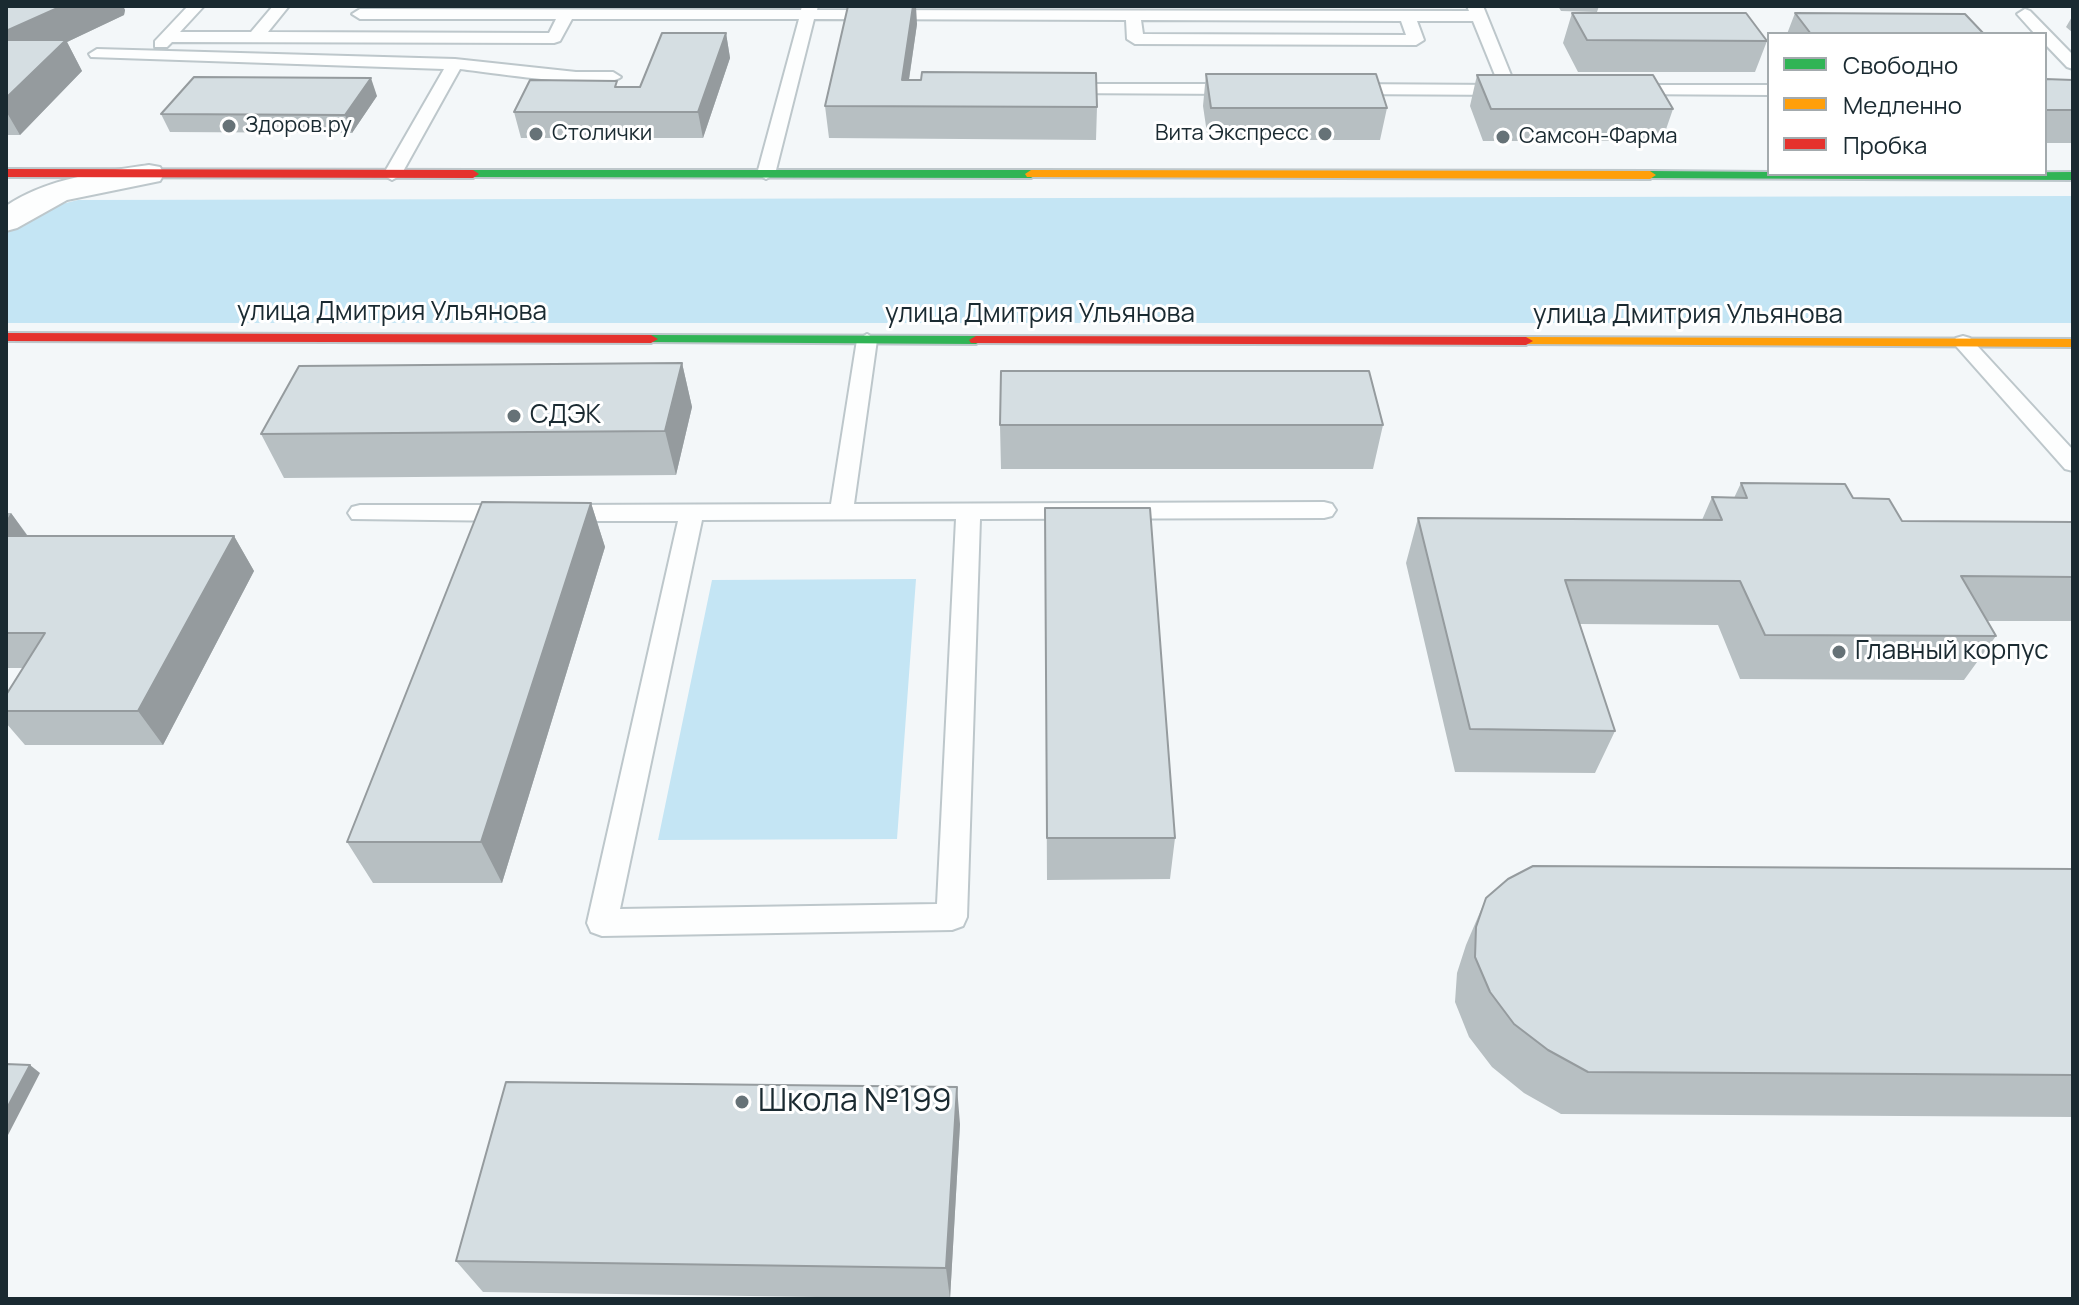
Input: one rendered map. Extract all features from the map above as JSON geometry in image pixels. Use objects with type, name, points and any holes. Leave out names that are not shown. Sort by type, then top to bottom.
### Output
[{"type":"main road","points":[[6,173],[1767,175]]},
{"type":"main road","points":[[2047,176],[2073,176]]},
{"type":"main road","name":"улица Дмитрия Ульянова","points":[[6,337],[2073,343]]},
{"type":"street","points":[[6,221],[35,201],[71,189],[149,174]]},
{"type":"lane","points":[[151,56],[196,6]]},
{"type":"lane","points":[[256,37],[281,6]]},
{"type":"lane","points":[[343,37],[363,10],[566,15],[808,10],[1133,16],[1407,16],[1477,11],[1517,90],[1330,89]]},
{"type":"lane","points":[[766,174],[808,10]]},
{"type":"lane","points":[[2025,14],[2041,32]]},
{"type":"lane","points":[[167,37],[554,38],[566,15]]},
{"type":"lane","points":[[1133,16],[1135,39],[1416,40],[1407,16]]},
{"type":"lane","points":[[2047,38],[2073,64]]},
{"type":"lane","points":[[97,54],[455,64],[576,77],[613,77]]},
{"type":"lane","points":[[392,175],[455,64]]},
{"type":"lane","points":[[1047,89],[1251,89]]},
{"type":"lane","points":[[1604,90],[1767,90]]},
{"type":"lane","points":[[841,513],[867,340]]},
{"type":"lane","points":[[1963,342],[2073,464]]},
{"type":"lane","points":[[360,513],[1324,510]]},
{"type":"lane","points":[[692,513],[602,923],[952,917],[968,512]]},
{"type":"shaded area","points":[[2073,196],[2073,323],[6,323],[6,234],[29,212],[78,200]]},
{"type":"shaded area","points":[[916,579],[897,839],[658,840],[712,580]]},
{"type":"building","points":[[6,6],[62,6],[6,31]]},
{"type":"building","points":[[848,6],[913,6],[902,80],[921,80],[922,72],[1096,73],[1097,107],[825,106]]},
{"type":"building","points":[[1572,13],[1746,13],[1767,41],[1587,40]]},
{"type":"building","points":[[1795,13],[1965,14],[1982,32],[1809,32]]},
{"type":"building","points":[[662,33],[726,33],[698,112],[514,112],[530,80],[617,81],[615,87],[640,87]]},
{"type":"building","points":[[6,40],[66,40],[6,98]]},
{"type":"building","points":[[1206,74],[1376,74],[1387,108],[1211,108]]},
{"type":"building","points":[[1477,75],[1653,75],[1673,109],[1491,109]]},
{"type":"building","points":[[194,77],[371,78],[345,115],[161,114]]},
{"type":"building","points":[[2047,79],[2073,80],[2073,110],[2047,110]]},
{"type":"building","points":[[682,363],[665,431],[261,434],[299,366]]},
{"type":"building","points":[[1001,371],[1369,371],[1383,425],[1000,425]]},
{"type":"building","points":[[1741,483],[1845,484],[1853,498],[1889,499],[1902,521],[2073,522],[2073,577],[1961,576],[1996,636],[1765,635],[1740,581],[1565,580],[1615,731],[1470,729],[1418,518],[1722,520],[1712,497],[1747,498]]},
{"type":"building","points":[[482,502],[591,503],[481,842],[347,842]]},
{"type":"building","points":[[1045,508],[1150,508],[1175,838],[1047,838]]},
{"type":"building","points":[[6,536],[234,536],[138,711],[6,711],[6,695],[45,633],[6,633]]},
{"type":"building","points":[[1533,866],[2073,869],[2073,1075],[1588,1072],[1548,1050],[1514,1024],[1490,992],[1475,957],[1476,927],[1486,898],[1508,879]]},
{"type":"building","points":[[6,1064],[30,1065],[6,1110]]},
{"type":"building","points":[[506,1082],[957,1087],[946,1268],[456,1261]]},
{"type":"traffic: fast","points":[[473,174],[1031,174]]},
{"type":"traffic: fast","points":[[1650,175],[1767,175]]},
{"type":"traffic: fast","points":[[2047,176],[2073,176]]},
{"type":"traffic: fast","points":[[651,339],[976,340]]},
{"type":"traffic: slow","points":[[1031,174],[1650,175]]},
{"type":"traffic: slow","points":[[1526,341],[2073,343]]},
{"type":"traffic: jam","points":[[6,173],[473,174]]},
{"type":"traffic: jam","points":[[6,337],[651,339]]},
{"type":"traffic: jam","points":[[976,340],[1526,341]]},
{"type":"place","name":"Здоров.ру","points":[[229,126]]},
{"type":"place","name":"Столички","points":[[536,134]]},
{"type":"place","name":"Вита Экспресс","points":[[1325,134]]},
{"type":"place","name":"Самсон-Фарма","points":[[1503,137]]},
{"type":"place","name":"СДЭК","points":[[514,416]]},
{"type":"place","name":"Главный корпус","points":[[1839,652]]},
{"type":"place","name":"Школа №199","points":[[742,1102]]}]
